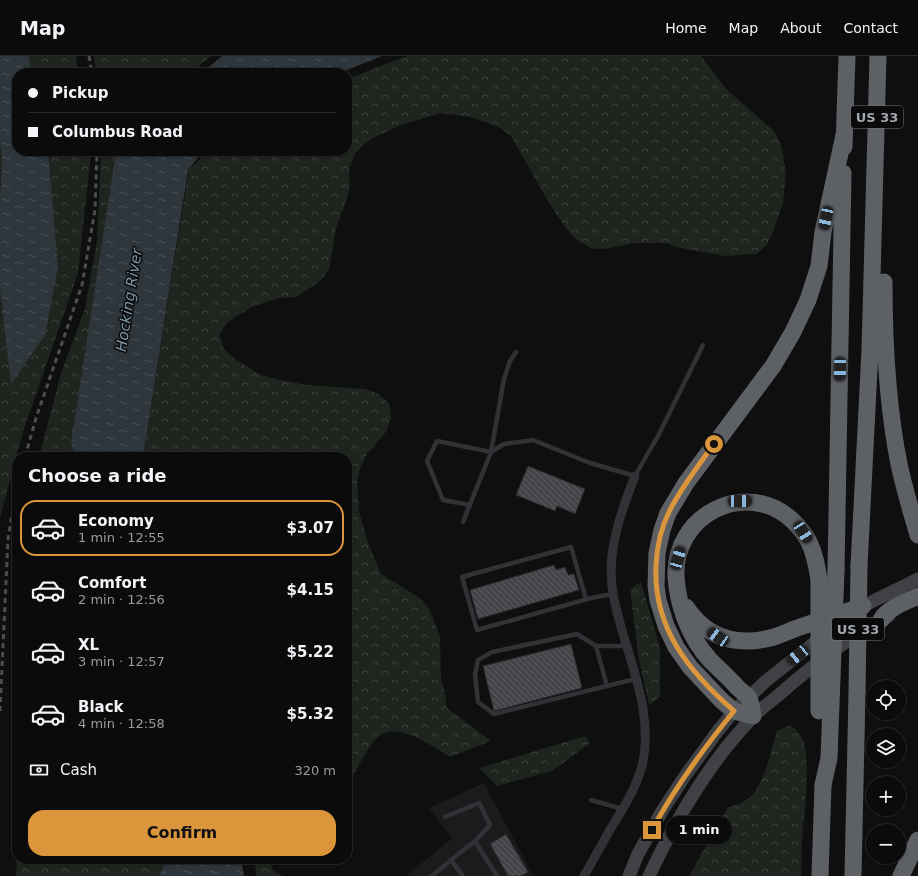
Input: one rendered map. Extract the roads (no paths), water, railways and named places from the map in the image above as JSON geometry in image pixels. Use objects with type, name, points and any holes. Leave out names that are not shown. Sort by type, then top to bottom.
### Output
[{"type":"highway","name":"US 33","points":[[820,876],[823,785],[829,758],[836,571],[844,135],[847,56]]},
{"type":"highway","name":"US 33","points":[[853,876],[859,566],[870,350],[876,177],[878,56]]},
{"type":"highway","points":[[823,785],[819,755],[819,580],[814,552],[809,541],[797,524],[780,511],[760,502],[740,501],[724,505],[701,518],[690,530],[685,538],[678,558],[676,573],[678,591],[686,622],[698,644],[709,659],[749,698],[753,716],[734,711],[721,700],[690,666],[676,647],[666,626],[658,600],[656,586],[659,542],[668,513],[686,483],[773,366],[793,332],[802,312],[819,266],[823,232],[844,135]]},
{"type":"highway","points":[[876,177],[882,210],[886,359],[890,412],[899,465],[918,535]]},
{"type":"highway","points":[[678,591],[692,616],[701,625],[718,637],[732,641],[755,640],[773,637],[863,606]]},
{"type":"highway","points":[[881,620],[884,614],[918,596]]},
{"type":"highway","points":[[901,876],[918,840]]},
{"type":"main road","points":[[629,876],[638,854],[673,794],[706,746],[734,711],[767,680],[863,606],[918,579]]},
{"type":"main road","points":[[649,876],[677,820],[721,754],[753,716],[820,660],[881,620],[918,602]]},
{"type":"street","points":[[584,876],[623,809],[633,788],[642,766],[646,737],[644,708],[613,594],[612,554],[623,508],[635,476]]},
{"type":"lane","points":[[470,505],[443,500],[427,461],[437,441],[491,452],[504,444],[533,440],[590,463],[635,476],[658,436],[702,345]]},
{"type":"lane","points":[[463,522],[491,452],[504,379],[510,362],[516,352]]},
{"type":"lane","points":[[586,600],[571,547],[462,576],[477,630],[613,594]]},
{"type":"lane","points":[[626,646],[596,646],[577,634],[492,652],[478,660],[475,674],[478,702],[494,714],[635,679]]},
{"type":"lane","points":[[596,646],[607,686]]},
{"type":"lane","points":[[590,800],[623,809]]},
{"type":"lane","points":[[432,876],[475,841],[490,825],[479,803],[445,817]]},
{"type":"lane","points":[[475,841],[497,876]]},
{"type":"lane","points":[[451,860],[463,876]]},
{"type":"water","points":[[0,56],[28,56],[31,68],[12,68],[12,156],[48,156],[58,267],[45,335],[11,384],[0,289],[0,201],[2,158],[0,144]]},
{"type":"water","points":[[222,56],[382,56],[352,68],[208,68]]},
{"type":"water","name":"Hocking River","points":[[115,156],[199,156],[188,170],[144,452],[74,452],[71,442]]},
{"type":"water","points":[[164,864],[242,864],[244,876],[158,876],[160,875]]},
{"type":"railway","points":[[89,56],[91,68]]},
{"type":"railway","points":[[26,452],[36,418],[82,285],[95,210],[97,156]]},
{"type":"railway","points":[[0,711],[8,539],[12,514]]}]
